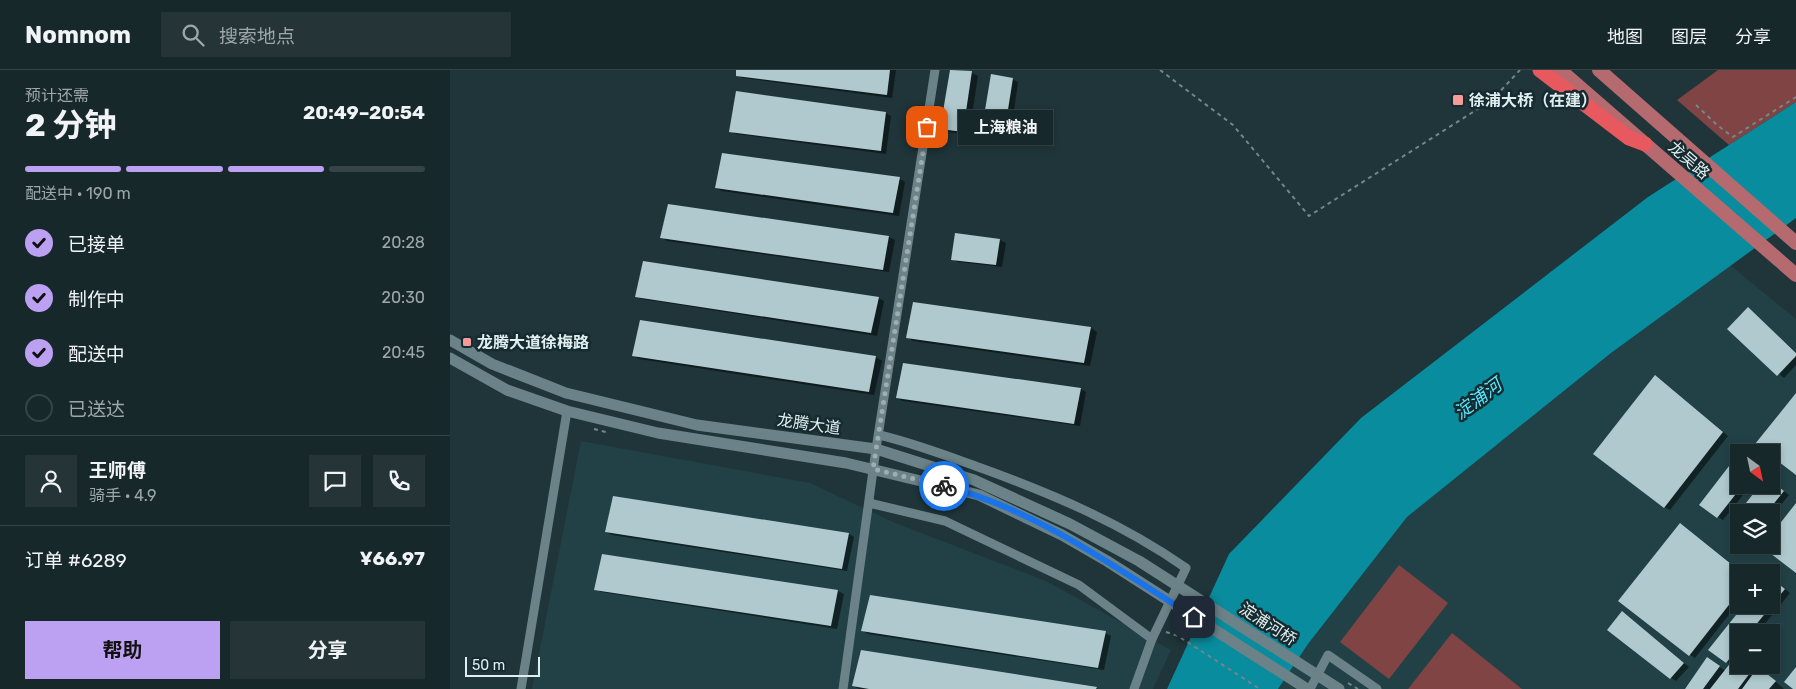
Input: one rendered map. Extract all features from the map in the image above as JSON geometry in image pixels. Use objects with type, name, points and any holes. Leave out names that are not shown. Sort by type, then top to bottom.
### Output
[{"type":"highway","points":[[1550,72],[1629,138],[1645,144]]},
{"type":"main road","name":"龙吴路","points":[[1598,70],[1796,242]]},
{"type":"main road","name":"龙吴路","points":[[1645,144],[1796,275]]},
{"type":"main road","name":"龙腾大道","points":[[450,340],[492,364],[566,394],[698,425],[876,449],[974,480],[1070,524],[1154,571]]},
{"type":"main road","name":"龙腾大道","points":[[450,358],[506,390],[566,411],[658,433],[873,469],[980,495],[1062,535],[1145,586]]},
{"type":"main road","name":"淀浦河桥","points":[[1154,571],[1338,689]]},
{"type":"main road","name":"淀浦河桥","points":[[1145,586],[1309,689]]},
{"type":"street","points":[[843,689],[873,469],[935,70]]},
{"type":"street","points":[[521,689],[566,411]]},
{"type":"street","points":[[879,435],[910,442],[1049,493],[1152,544],[1186,568],[1152,639],[1134,689]]},
{"type":"street","points":[[869,503],[945,521],[1080,585],[1152,639]]},
{"type":"street","points":[[1309,689],[1328,655],[1378,689]]},
{"type":"path","points":[[1160,70],[1233,124],[1309,216],[1492,100],[1520,70]]},
{"type":"path","points":[[1696,105],[1733,137],[1796,97]]},
{"type":"path","points":[[591,428],[609,433]]},
{"type":"path","points":[[1157,628],[1178,636],[1260,689]]},
{"type":"shaded area","points":[[1718,70],[1796,70],[1796,102],[1729,145],[1677,100]]},
{"type":"shaded area","points":[[1730,265],[1796,319],[1796,689],[1278,689],[1308,644],[1407,517],[1611,353]]},
{"type":"shaded area","points":[[581,441],[810,483],[893,522],[1046,581],[1171,650],[1153,689],[532,689]]},
{"type":"shaded area","points":[[1399,565],[1448,603],[1389,679],[1340,642]]},
{"type":"shaded area","points":[[1452,633],[1522,689],[1408,689]]},
{"type":"water","name":"淀浦河","points":[[1796,102],[1796,218],[1611,353],[1407,517],[1308,644],[1278,689],[1167,689],[1229,554],[1361,418],[1648,197]]},
{"type":"building","points":[[736,70],[890,70],[887,95],[736,76]]},
{"type":"building","points":[[950,70],[972,71],[963,132],[940,129]]},
{"type":"building","points":[[991,74],[1013,78],[1007,116],[984,116]]},
{"type":"building","points":[[736,91],[886,112],[881,151],[729,132]]},
{"type":"building","points":[[722,153],[900,177],[893,213],[715,188]]},
{"type":"building","points":[[668,204],[889,236],[883,270],[660,238]]},
{"type":"building","points":[[955,233],[1000,239],[996,265],[951,260]]},
{"type":"building","points":[[643,261],[879,297],[871,333],[635,297]]},
{"type":"building","points":[[913,302],[1091,327],[1084,363],[906,338]]},
{"type":"building","points":[[1748,307],[1796,353],[1796,356],[1777,376],[1727,329]]},
{"type":"building","points":[[640,320],[876,356],[869,392],[632,356]]},
{"type":"building","points":[[903,363],[1081,388],[1074,424],[896,398]]},
{"type":"building","points":[[1655,375],[1723,432],[1664,508],[1593,454]]},
{"type":"building","points":[[1796,393],[1796,475],[1780,463],[1780,444],[1755,444]]},
{"type":"building","points":[[1730,465],[1730,494],[1736,494],[1717,518],[1699,505]]},
{"type":"building","points":[[1780,488],[1784,491],[1773,504],[1745,504],[1753,494],[1780,494]]},
{"type":"building","points":[[613,496],[849,533],[842,569],[605,532]]},
{"type":"building","points":[[1796,503],[1796,573],[1771,554],[1780,554],[1780,523]]},
{"type":"building","points":[[1680,523],[1731,564],[1730,604],[1689,656],[1618,601]]},
{"type":"building","points":[[602,554],[838,590],[831,626],[594,590]]},
{"type":"building","points":[[1780,585],[1785,589],[1780,595]]},
{"type":"building","points":[[870,595],[1106,631],[1098,668],[861,631]]},
{"type":"building","points":[[1622,611],[1684,663],[1670,679],[1607,630]]},
{"type":"building","points":[[1737,614],[1765,614],[1757,624],[1730,624],[1730,658],[1726,663],[1708,650]]},
{"type":"building","points":[[861,650],[1097,687],[1096,689],[869,689],[852,686]]},
{"type":"building","points":[[1707,657],[1720,666],[1703,689],[1685,689]]},
{"type":"building","points":[[1730,663],[1730,674],[1749,674],[1738,689],[1710,689]]},
{"type":"building","points":[[1796,667],[1796,689],[1793,689],[1784,682]]},
{"type":"building","points":[[1753,674],[1767,674],[1776,681],[1769,689],[1742,689]]},
{"type":"way so far","points":[[927,127],[873,469],[944,486]]},
{"type":"place","name":"徐浦大桥（在建）","points":[[1458,100]]},
{"type":"place","name":"上海粮油","points":[[927,127]]},
{"type":"place","name":"龙腾大道徐梅路","points":[[467,342]]},
{"type":"route","points":[[944,486],[980,495],[1062,535],[1107,561],[1194,617]]}]
